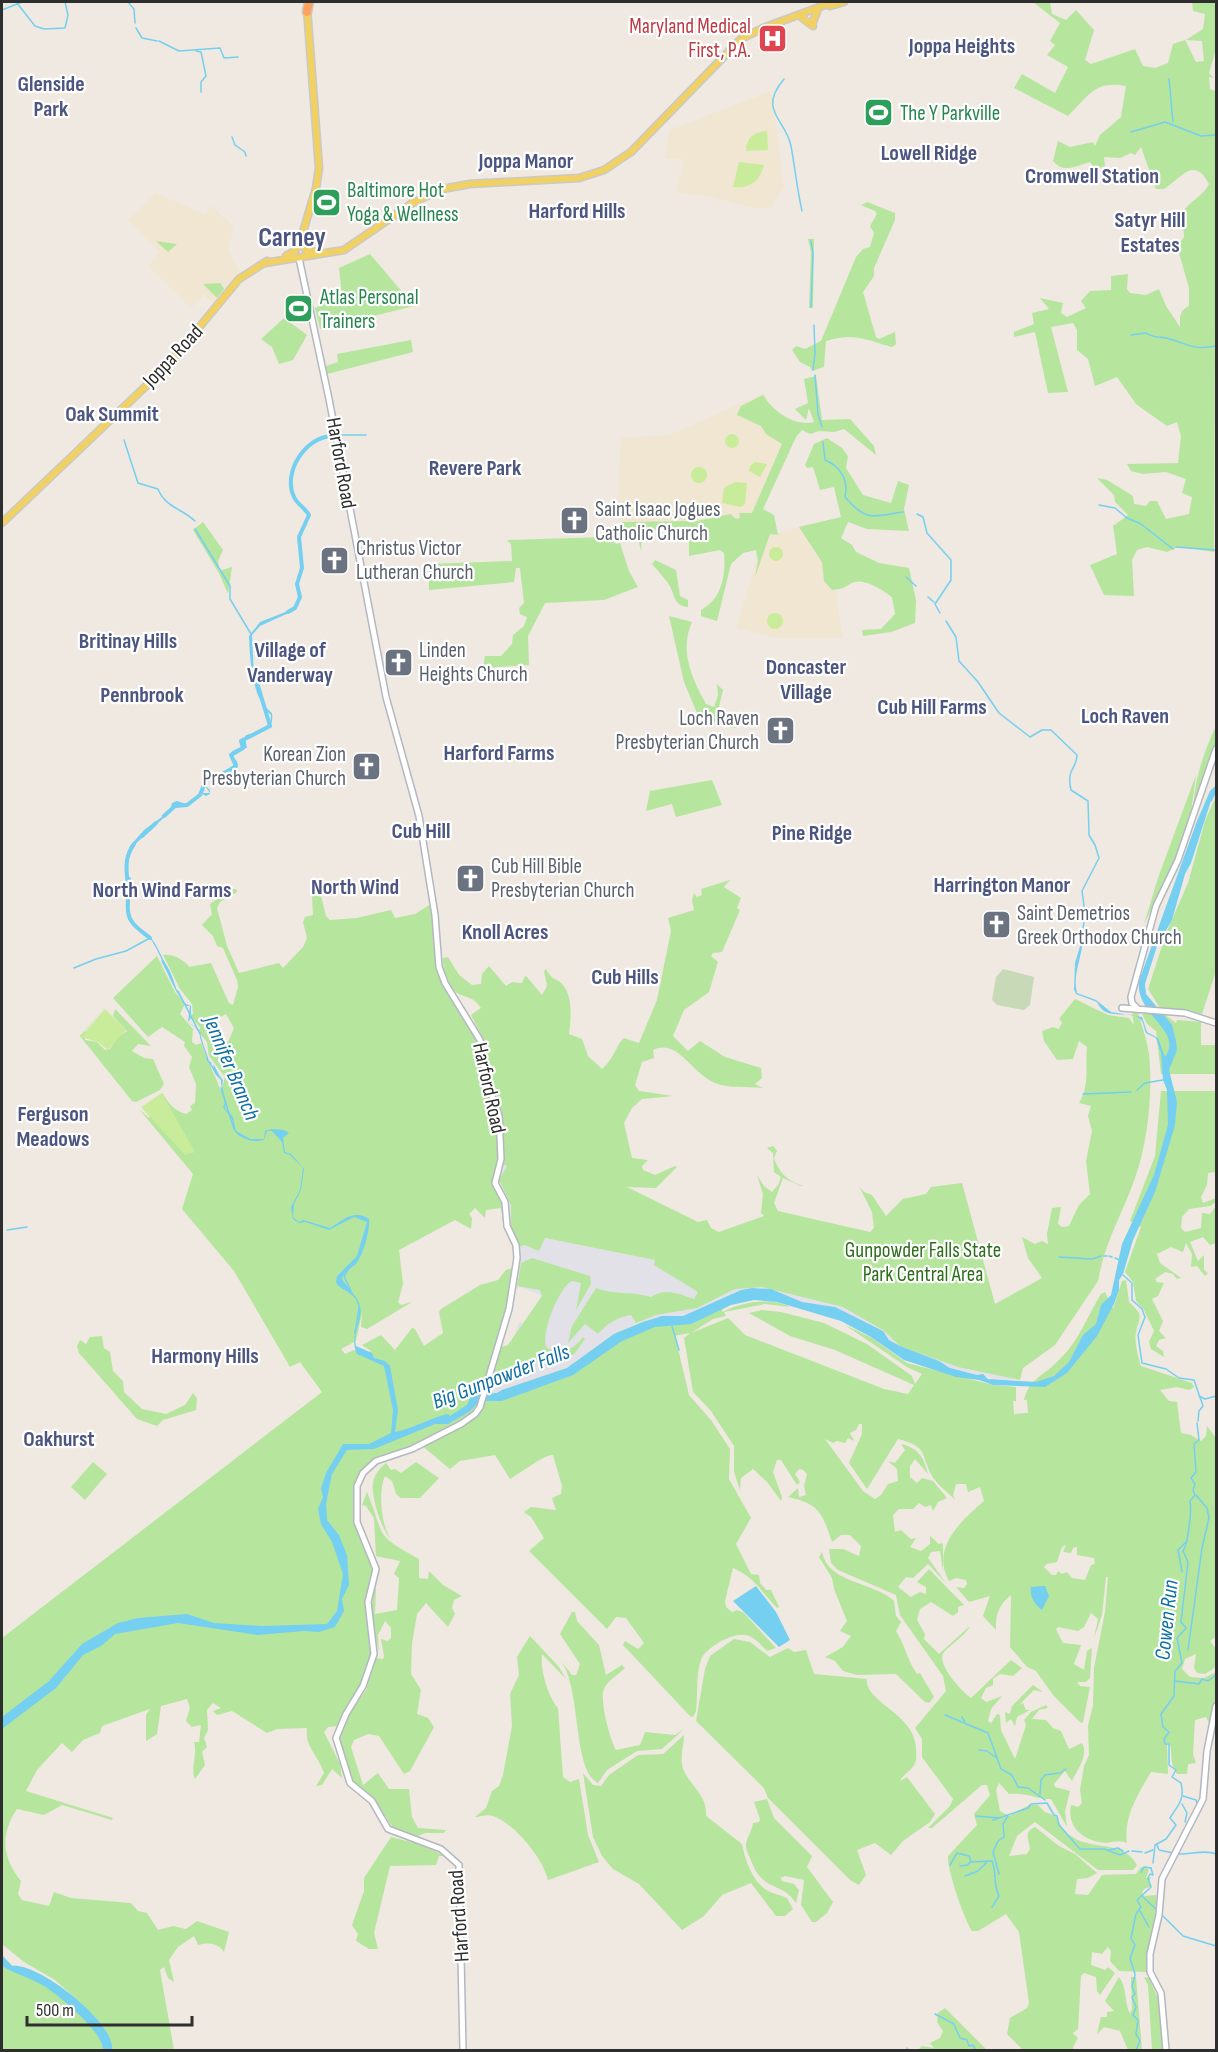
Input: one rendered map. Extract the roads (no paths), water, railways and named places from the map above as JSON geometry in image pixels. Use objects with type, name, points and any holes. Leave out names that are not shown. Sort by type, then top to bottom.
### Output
[{"type":"main road","points":[[299,256],[330,254],[349,246],[414,202],[438,190],[464,185],[579,178],[604,170],[632,152],[739,43],[758,30],[833,2]]},
{"type":"main road","points":[[739,43],[844,2]]},
{"type":"main road","name":"Harford Road","points":[[306,4],[315,108],[318,180],[300,242],[299,256],[331,408],[379,665],[397,744],[419,816],[434,905],[439,967],[445,983],[479,1036],[486,1079],[500,1121],[501,1160],[495,1183],[505,1202],[507,1226],[517,1248],[511,1304],[481,1404],[475,1414],[412,1449],[376,1461],[358,1482],[356,1520],[376,1569],[368,1602],[374,1651],[364,1683],[344,1718],[336,1738],[350,1783],[371,1799],[388,1829],[440,1848],[459,1865],[463,2050]]},
{"type":"main road","points":[[801,17],[813,25],[817,12]]},
{"type":"main road","points":[[286,256],[295,250],[300,242],[306,250],[316,252]]},
{"type":"main road","points":[[299,256],[349,246]]},
{"type":"main road","name":"Joppa Road","points":[[2,523],[165,368],[235,283],[251,270],[265,263],[286,256],[299,256]]},
{"type":"main road","name":"Joppa Road","points":[[265,263],[299,256]]},
{"type":"main road","points":[[1216,749],[1178,860],[1156,906],[1131,997],[1127,1006],[1122,1008],[1192,1014],[1216,1023]]},
{"type":"main road","points":[[1131,997],[1138,1008]]},
{"type":"main road","points":[[1166,2050],[1161,1993],[1150,1972],[1150,1954],[1159,1915],[1162,1879],[1203,1799],[1207,1751],[1216,1706]]},
{"type":"water","points":[[293,611],[260,626],[252,635],[254,677],[264,706],[272,713],[271,724],[266,730],[270,724],[271,715],[265,708],[260,699],[256,689],[251,668],[249,636],[260,622]]},
{"type":"water","points":[[264,731],[245,738],[247,748],[233,751],[231,757],[237,761],[237,766],[236,761],[230,757],[232,751],[241,747],[246,735]]},
{"type":"water","points":[[231,767],[235,767],[231,768],[224,777],[210,778],[205,785],[205,780],[214,775],[222,776]]},
{"type":"water","points":[[1216,785],[1191,863],[1185,874],[1172,920],[1157,946],[1145,984],[1146,994],[1172,1025],[1176,1041],[1177,1050],[1169,1070],[1177,1102],[1175,1125],[1155,1192],[1133,1240],[1119,1280],[1119,1290],[1114,1304],[1097,1336],[1067,1373],[1045,1387],[993,1385],[979,1380],[956,1377],[904,1360],[871,1337],[841,1321],[777,1302],[754,1300],[731,1305],[691,1324],[655,1327],[622,1341],[573,1375],[502,1401],[480,1401],[469,1412],[448,1424],[435,1424],[374,1449],[347,1450],[332,1474],[326,1504],[327,1520],[339,1535],[347,1555],[349,1585],[342,1599],[344,1611],[335,1627],[319,1632],[257,1635],[178,1623],[115,1634],[101,1646],[83,1655],[56,1688],[2,1729],[2,1717],[49,1681],[82,1644],[118,1623],[138,1618],[187,1614],[214,1623],[262,1626],[327,1624],[337,1611],[343,1574],[332,1542],[321,1524],[318,1509],[323,1497],[321,1488],[326,1473],[343,1444],[369,1444],[391,1433],[393,1410],[384,1366],[357,1354],[354,1339],[358,1304],[352,1295],[336,1283],[337,1276],[357,1256],[367,1222],[354,1217],[329,1230],[305,1222],[299,1223],[293,1219],[291,1207],[300,1190],[303,1168],[290,1155],[284,1153],[282,1142],[272,1131],[267,1131],[264,1140],[256,1141],[245,1138],[235,1132],[232,1119],[223,1107],[225,1101],[222,1087],[226,1101],[225,1108],[233,1117],[236,1131],[250,1139],[264,1139],[265,1131],[271,1129],[289,1133],[283,1138],[285,1152],[291,1154],[304,1169],[301,1190],[294,1204],[293,1217],[299,1222],[303,1220],[330,1228],[354,1215],[369,1219],[368,1235],[360,1257],[342,1279],[359,1303],[360,1319],[355,1340],[356,1346],[372,1353],[374,1358],[385,1361],[390,1366],[398,1410],[395,1432],[441,1416],[448,1414],[450,1416],[467,1405],[470,1398],[479,1394],[497,1393],[567,1368],[614,1334],[643,1322],[662,1316],[683,1316],[741,1290],[752,1288],[771,1289],[802,1302],[835,1307],[883,1331],[889,1340],[900,1346],[939,1361],[950,1368],[977,1375],[983,1374],[988,1379],[1036,1382],[1054,1376],[1069,1362],[1083,1335],[1096,1324],[1101,1305],[1111,1295],[1122,1244],[1154,1175],[1168,1125],[1167,1090],[1163,1080],[1161,1053],[1156,1038],[1146,1033],[1142,1021],[1137,1016],[1142,1017],[1147,1032],[1158,1038],[1165,1057],[1169,1047],[1164,1030],[1144,1004],[1139,981],[1197,821],[1210,791]]},
{"type":"water","points":[[200,793],[189,806],[176,804],[170,812],[131,848],[126,869],[130,846],[144,830],[170,811],[172,803],[177,801],[189,805]]},
{"type":"water","points":[[125,874],[131,878],[128,904],[130,880]]},
{"type":"water","points":[[128,906],[129,915],[135,925],[153,941],[182,1000],[176,991],[152,941],[131,922],[129,917]]},
{"type":"water","points":[[1083,936],[1076,979],[1077,993],[1096,1000],[1111,1012],[1126,1014],[1107,1012],[1101,1009],[1097,1002],[1076,994],[1074,990],[1075,963]]},
{"type":"water","points":[[182,1000],[191,1006],[191,1018],[188,1022],[190,1006],[186,1006]]},
{"type":"water","points":[[188,1022],[200,1030],[209,1061],[213,1064],[207,1061],[200,1038],[200,1031]]},
{"type":"water","points":[[213,1064],[223,1080],[222,1087],[221,1080],[215,1074]]},
{"type":"water","points":[[756,1586],[776,1612],[790,1640],[779,1647],[733,1601]]},
{"type":"water","points":[[1045,1586],[1049,1596],[1042,1610],[1033,1600],[1031,1587]]},
{"type":"water","points":[[2,1955],[12,1966],[24,1967],[39,1974],[73,1996],[102,2025],[110,2038],[112,2050],[103,2050],[89,2025],[51,1991],[2,1966]]},
{"type":"waterway","points":[[2,10],[22,2]]},
{"type":"waterway","points":[[17,3],[35,26],[44,29],[65,28],[68,15],[65,2]]},
{"type":"waterway","points":[[128,2],[134,9],[135,23]]},
{"type":"waterway","points":[[136,28],[142,38],[157,41]]},
{"type":"waterway","points":[[159,41],[179,51],[220,48],[224,58],[238,57]]},
{"type":"waterway","points":[[196,51],[201,52],[206,76],[201,82],[201,92]]},
{"type":"waterway","points":[[784,79],[776,90],[773,107],[791,146],[802,211]]},
{"type":"waterway","points":[[1169,79],[1173,122]]},
{"type":"waterway","points":[[1131,132],[1165,122],[1201,136],[1216,135]]},
{"type":"waterway","points":[[232,137],[235,145],[245,152],[246,156]]},
{"type":"waterway","points":[[811,241],[813,254],[811,307]]},
{"type":"waterway","points":[[813,370],[814,325]]},
{"type":"waterway","points":[[1131,335],[1146,333],[1196,347],[1216,346]]},
{"type":"waterway","points":[[815,375],[818,414],[822,427]]},
{"type":"waterway","points":[[340,435],[366,435]]},
{"type":"waterway","name":"Jennifer Branch","points":[[288,612],[295,608],[300,597],[297,584],[302,568],[299,537],[309,515],[294,497],[291,477],[299,457],[306,449],[314,442],[333,436]]},
{"type":"waterway","points":[[124,440],[138,483],[158,489],[169,504],[195,521]]},
{"type":"waterway","points":[[823,442],[825,460],[842,474],[846,485],[845,497],[859,511],[871,516],[903,512]]},
{"type":"waterway","points":[[1099,505],[1115,508],[1127,518],[1141,524],[1173,549]]},
{"type":"waterway","points":[[917,514],[923,517],[927,533],[951,560],[951,580],[935,604],[940,613]]},
{"type":"waterway","points":[[195,529],[230,586],[230,599],[251,634]]},
{"type":"waterway","points":[[1176,547],[1215,550]]},
{"type":"waterway","points":[[906,577],[916,586]]},
{"type":"waterway","points":[[928,597],[934,602]]},
{"type":"waterway","points":[[946,621],[956,637],[959,661],[978,682],[999,713],[1030,737],[1042,730],[1051,730],[1077,755],[1070,777],[1071,790],[1088,801],[1089,835],[1099,858],[1082,891],[1085,913],[1082,937]]},
{"type":"waterway","name":"Jennifer Branch","points":[[164,816],[175,806],[187,805],[200,795],[206,780],[236,766],[231,755],[243,748],[241,741],[270,726],[253,669]]},
{"type":"waterway","name":"Big Gunpowder Falls","points":[[1210,800],[1216,789]]},
{"type":"waterway","name":"Jennifer Branch","points":[[142,836],[156,823]]},
{"type":"waterway","name":"Jennifer Branch","points":[[134,844],[128,855],[126,866],[129,915],[134,924],[150,938]]},
{"type":"waterway","points":[[74,968],[126,951],[150,938]]},
{"type":"waterway","name":"Jennifer Branch","points":[[162,961],[171,978]]},
{"type":"waterway","name":"Jennifer Branch","points":[[178,991],[200,1034]]},
{"type":"waterway","name":"Jennifer Branch","points":[[209,1062],[216,1073]]},
{"type":"waterway","points":[[1137,1090],[1145,1083],[1163,1080]]},
{"type":"waterway","name":"Jennifer Branch","points":[[221,1088],[234,1129]]},
{"type":"waterway","points":[[1083,1094],[1131,1092]]},
{"type":"waterway","name":"Jennifer Branch","points":[[239,1135],[251,1140]]},
{"type":"waterway","points":[[7,1230],[27,1227]]},
{"type":"waterway","points":[[1059,1257],[1092,1259],[1101,1256]]},
{"type":"waterway","points":[[1115,1258],[1122,1261]]},
{"type":"waterway","name":"Jennifer Branch","points":[[350,1267],[344,1276],[351,1291]]},
{"type":"waterway","name":"Cowen Run","points":[[1123,1275],[1132,1283],[1132,1300],[1142,1309],[1145,1317],[1138,1335],[1142,1363],[1166,1369],[1179,1378],[1194,1380],[1203,1406],[1199,1411],[1198,1421]]},
{"type":"waterway","name":"Jennifer Branch","points":[[355,1333],[359,1308]]},
{"type":"waterway","points":[[672,1326],[679,1350]]},
{"type":"waterway","points":[[1199,1396],[1205,1399],[1216,1396]]},
{"type":"waterway","name":"Cowen Run","points":[[1153,1863],[1155,1845],[1166,1839],[1176,1825],[1170,1818],[1182,1794],[1181,1783],[1172,1777],[1176,1770],[1169,1765],[1169,1744],[1165,1744],[1164,1739],[1169,1732],[1163,1727],[1161,1714],[1174,1696],[1175,1671],[1182,1663],[1177,1638],[1186,1628],[1181,1622],[1188,1562],[1183,1551],[1189,1527],[1190,1501],[1195,1495],[1193,1490],[1195,1484],[1191,1478],[1196,1472],[1194,1444],[1199,1440],[1197,1423]]},
{"type":"waterway","points":[[1188,1650],[1202,1548],[1209,1518],[1207,1508],[1196,1495]]},
{"type":"waterway","points":[[1182,1572],[1178,1550],[1187,1541]]},
{"type":"waterway","points":[[1175,1681],[1199,1684],[1202,1679],[1208,1681],[1216,1675]]},
{"type":"waterway","points":[[945,1715],[988,1733],[1001,1769],[1012,1775],[1018,1787],[1028,1788],[1045,1800]]},
{"type":"waterway","points":[[962,1717],[965,1722]]},
{"type":"waterway","points":[[979,1750],[987,1751],[997,1758]]},
{"type":"waterway","points":[[1040,1794],[1041,1780],[1045,1775],[1060,1773],[1066,1769]]},
{"type":"waterway","points":[[1183,1796],[1196,1800],[1197,1803]]},
{"type":"waterway","points":[[993,1820],[1028,1808],[1031,1804],[1047,1803],[1057,1816],[1059,1825],[1080,1849],[1104,1849],[1120,1855],[1129,1851]]},
{"type":"waterway","points":[[1182,1804],[1187,1813],[1185,1822]]},
{"type":"waterway","points":[[976,1816],[1000,1818]]},
{"type":"waterway","points":[[999,1874],[993,1852],[998,1841],[1004,1837],[1003,1824],[1008,1816]]},
{"type":"waterway","points":[[1157,1845],[1159,1850],[1173,1853]]},
{"type":"waterway","points":[[1109,1850],[1118,1848],[1123,1851]]},
{"type":"waterway","points":[[1145,1853],[1153,1850]]},
{"type":"waterway","points":[[1132,1851],[1142,1852]]},
{"type":"waterway","points":[[1177,1854],[1207,1852],[1216,1854]]},
{"type":"waterway","points":[[950,1865],[957,1853],[969,1856],[971,1861]]},
{"type":"waterway","points":[[960,1866],[968,1865],[970,1862],[992,1861]]},
{"type":"waterway","points":[[992,1861],[999,1896],[992,1907]]},
{"type":"waterway","points":[[965,1876],[978,1871],[987,1862]]},
{"type":"waterway","name":"Cowen Run","points":[[1141,1872],[1144,1867],[1151,1868]]},
{"type":"waterway","name":"Cowen Run","points":[[1135,1974],[1130,1958],[1135,1945],[1131,1938],[1136,1914],[1141,1907],[1137,1900],[1151,1887],[1148,1878],[1150,1874],[1153,1875],[1151,1868]]},
{"type":"waterway","points":[[1143,1897],[1157,1910]]},
{"type":"waterway","points":[[1140,1911],[1149,1927]]},
{"type":"waterway","points":[[1162,1915],[1183,1936],[1216,1946]]},
{"type":"waterway","name":"Cowen Run","points":[[1135,1975],[1132,1986],[1135,1994],[1132,1997],[1136,2007],[1133,2015],[1138,2020],[1136,2034],[1140,2041],[1136,2050]]},
{"type":"waterway","points":[[935,2014],[954,2024],[960,2038],[967,2040],[969,2046],[973,2045],[976,2050]]},
{"type":"place","name":"Maryland Medical First, P.A.","points":[[772,38]]},
{"type":"place","name":"The Y Parkville","points":[[879,113]]},
{"type":"place","name":"Baltimore Hot Yoga & Wellness","points":[[326,202]]},
{"type":"place","name":"Atlas Personal Trainers","points":[[299,309]]},
{"type":"place","name":"Saint Isaac Jogues Catholic Church","points":[[574,521]]},
{"type":"place","name":"Christus Victor Lutheran Church","points":[[335,560]]},
{"type":"place","name":"Linden Heights Church","points":[[398,662]]},
{"type":"place","name":"Loch Raven Presbyterian Church","points":[[780,730]]},
{"type":"place","name":"Korean Zion Presbyterian Church","points":[[367,766]]},
{"type":"place","name":"Cub Hill Bible Presbyterian Church","points":[[470,878]]},
{"type":"place","name":"Saint Demetrios Greek Orthodox Church","points":[[996,925]]},
{"type":"district","name":"Joppa Heights","points":[[962,46]]},
{"type":"district","name":"Glenside Park","points":[[51,96]]},
{"type":"district","name":"Lowell Ridge","points":[[929,153]]},
{"type":"district","name":"Joppa Manor","points":[[526,161]]},
{"type":"district","name":"Cromwell Station","points":[[1092,176]]},
{"type":"district","name":"Harford Hills","points":[[577,211]]},
{"type":"district","name":"Satyr Hill Estates","points":[[1150,232]]},
{"type":"district","name":"Carney","points":[[292,238]]},
{"type":"district","name":"Oak Summit","points":[[112,414]]},
{"type":"district","name":"Revere Park","points":[[475,468]]},
{"type":"district","name":"Britinay Hills","points":[[128,641]]},
{"type":"district","name":"Village of Vanderway","points":[[290,662]]},
{"type":"district","name":"Doncaster Village","points":[[806,680]]},
{"type":"district","name":"Pennbrook","points":[[142,695]]},
{"type":"district","name":"Cub Hill Farms","points":[[932,707]]},
{"type":"district","name":"Loch Raven","points":[[1125,716]]},
{"type":"district","name":"Harford Farms","points":[[499,753]]},
{"type":"district","name":"Cub Hill","points":[[421,831]]},
{"type":"district","name":"Pine Ridge","points":[[812,833]]},
{"type":"district","name":"Harrington Manor","points":[[1002,885]]},
{"type":"district","name":"North Wind","points":[[355,887]]},
{"type":"district","name":"North Wind Farms","points":[[162,890]]},
{"type":"district","name":"Knoll Acres","points":[[505,932]]},
{"type":"district","name":"Cub Hills","points":[[625,977]]},
{"type":"district","name":"Ferguson Meadows","points":[[53,1126]]},
{"type":"district","name":"Harmony Hills","points":[[205,1356]]},
{"type":"district","name":"Oakhurst","points":[[59,1439]]},
{"type":"park label","name":"Gunpowder Falls State Park Central Area","points":[[923,1262]]}]
